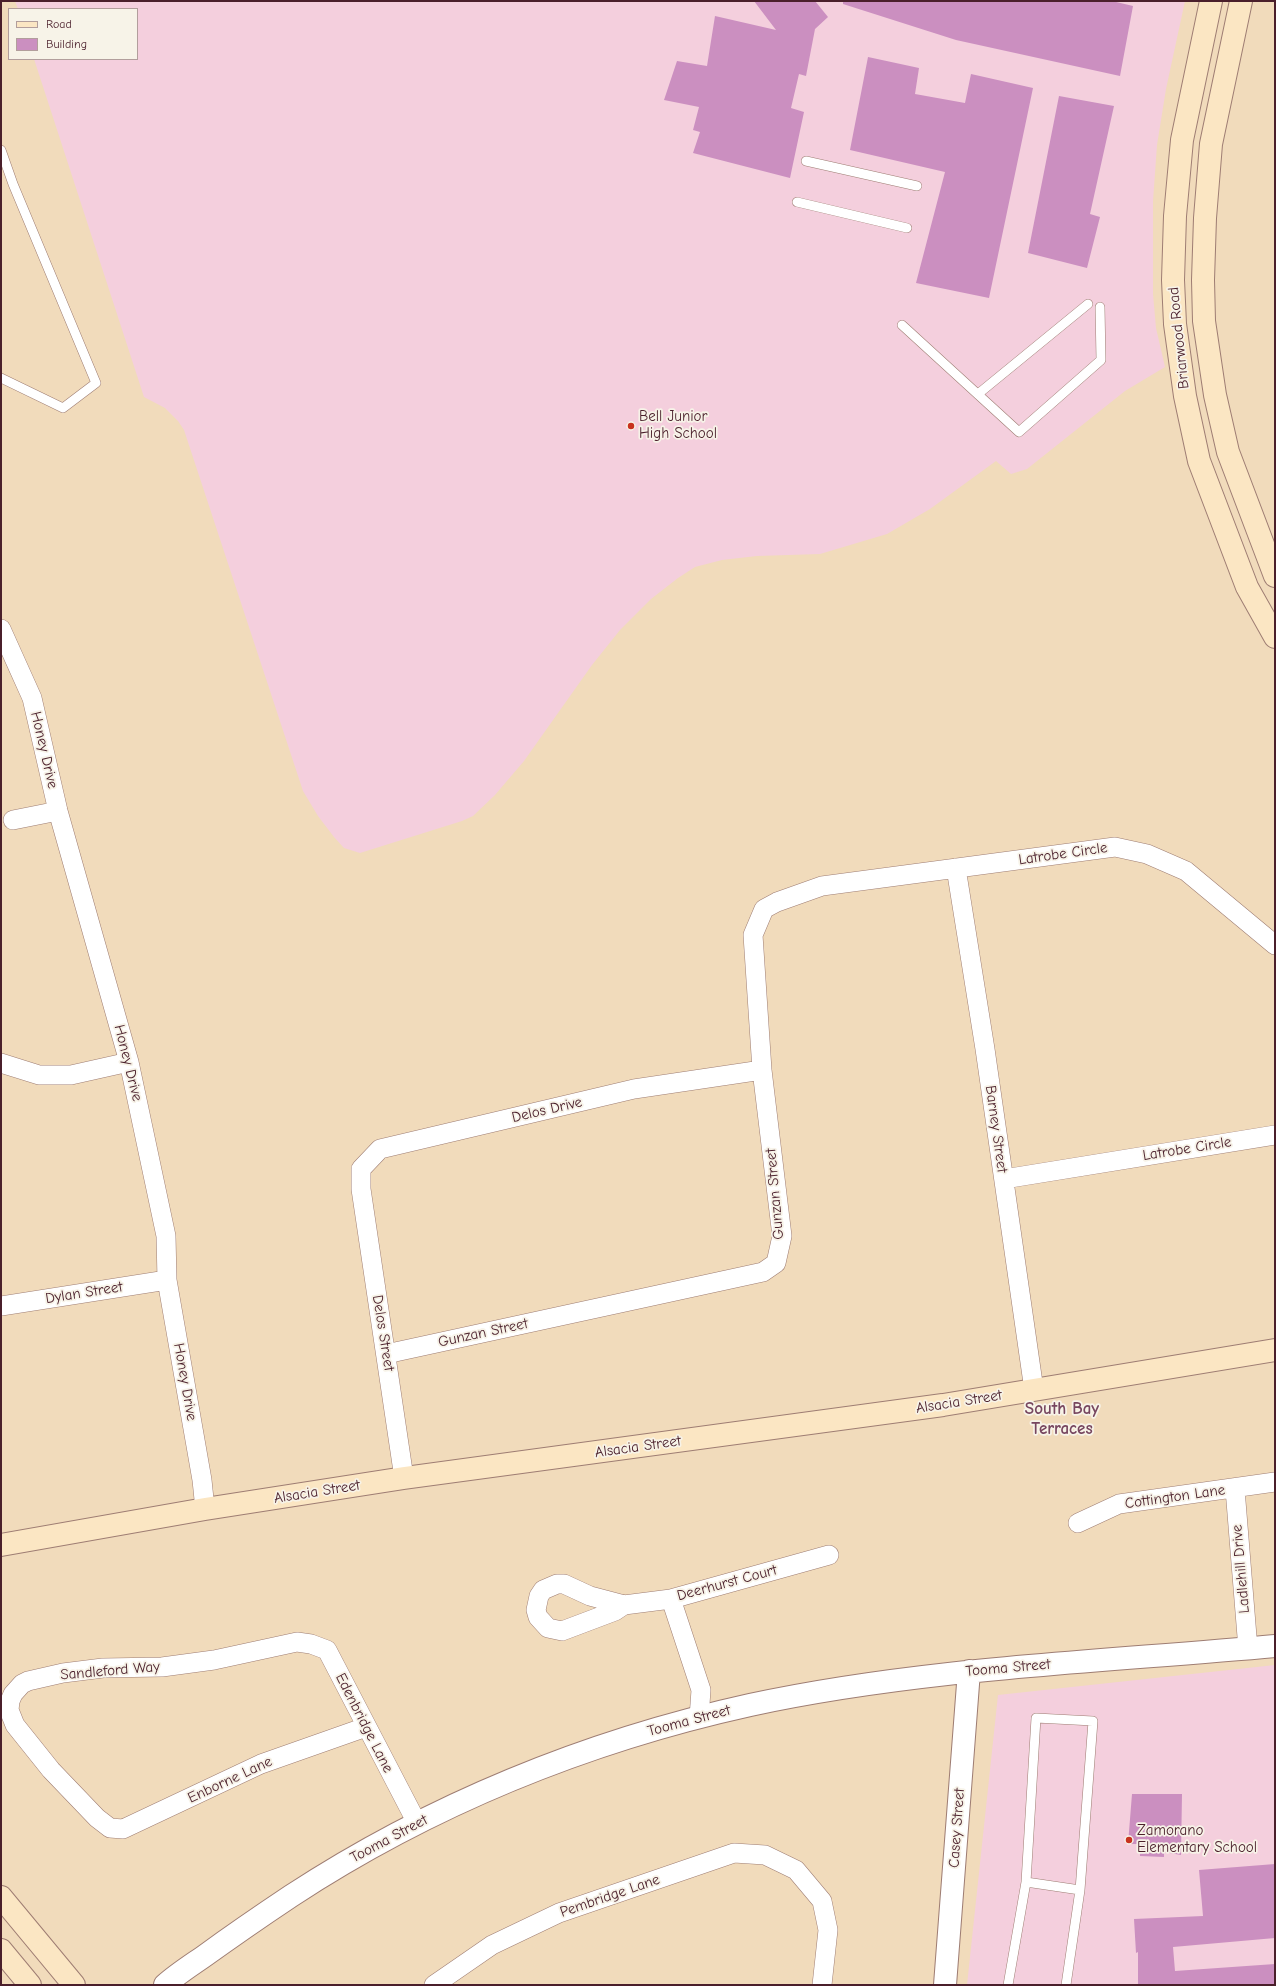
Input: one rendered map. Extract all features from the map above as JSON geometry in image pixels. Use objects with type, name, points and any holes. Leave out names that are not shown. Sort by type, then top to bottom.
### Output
[{"type":"main road","name":"Briarwood Road","points":[[1210,1],[1182,140],[1175,216],[1173,280],[1175,324],[1185,396],[1200,461],[1247,587],[1275,636]]},
{"type":"main road","name":"Briarwood Road","points":[[1241,1],[1212,144],[1205,218],[1203,280],[1204,322],[1216,398],[1228,452],[1275,576]]},
{"type":"main road","points":[[1175,324],[1185,326],[1188,329],[1197,381],[1216,398]]},
{"type":"main road","name":"Alsacia Street","points":[[1,1545],[205,1509],[404,1478],[936,1406],[1275,1350]]},
{"type":"main road","points":[[1,1897],[74,1985]]},
{"type":"main road","points":[[1,1950],[30,1985]]},
{"type":"street","name":"Honey Drive","points":[[1,629],[32,698],[58,810],[129,1062],[166,1236],[167,1280],[202,1480],[205,1509]]},
{"type":"street","points":[[13,820],[58,810]]},
{"type":"street","name":"Latrobe Circle","points":[[822,886],[1115,847],[1147,854],[1186,871],[1275,945]]},
{"type":"street","name":"Barney Street","points":[[956,868],[1004,1179],[1034,1390]]},
{"type":"street","name":"Gunzan Street","points":[[386,1354],[763,1272],[776,1263],[782,1236],[762,1070],[753,935],[764,909],[777,902],[822,886]]},
{"type":"street","points":[[1,1063],[39,1075],[71,1075],[129,1062]]},
{"type":"street","name":"Delos Drive","points":[[361,1189],[361,1169],[380,1149],[634,1090],[762,1070]]},
{"type":"street","name":"Latrobe Circle","points":[[1004,1179],[1275,1135]]},
{"type":"street","name":"Delos Street","points":[[361,1189],[404,1478]]},
{"type":"street","name":"Dylan Street","points":[[1,1306],[167,1280]]},
{"type":"street","name":"Cottington Lane","points":[[1078,1523],[1119,1504],[1235,1489],[1275,1482]]},
{"type":"street","name":"Ladlehill Drive","points":[[1235,1489],[1248,1648]]},
{"type":"street","name":"Deerhurst Court","points":[[624,1605],[671,1598],[829,1555]]},
{"type":"street","points":[[671,1598],[701,1690],[699,1718]]},
{"type":"street","name":"Edenbridge Lane","points":[[297,1642],[311,1644],[327,1650],[417,1823]]},
{"type":"street","name":"Sandleford Way","points":[[97,1818],[51,1770],[15,1725],[9,1710],[10,1701],[17,1689],[22,1684],[28,1681],[63,1673],[103,1668],[162,1667],[214,1660],[297,1642]]},
{"type":"street","name":"Tooma Street","points":[[165,1985],[239,1931],[326,1874],[417,1823],[478,1794],[555,1763],[640,1734],[699,1718],[801,1695],[969,1671],[1275,1646]]},
{"type":"street","name":"Casey Street","points":[[945,1985],[969,1671]]},
{"type":"street","name":"Enborne Lane","points":[[97,1818],[110,1828],[123,1830],[261,1764],[366,1727]]},
{"type":"street","name":"Pembridge Lane","points":[[434,1985],[492,1945],[559,1913],[734,1853],[765,1855],[796,1870],[822,1901],[828,1930],[822,1985]]},
{"type":"lane","points":[[1,150],[13,184],[96,383],[63,408],[1,378]]},
{"type":"lane","points":[[806,161],[917,186]]},
{"type":"lane","points":[[797,202],[907,228]]},
{"type":"lane","points":[[978,394],[1088,304]]},
{"type":"lane","points":[[902,325],[1019,432],[1102,360],[1100,307]]},
{"type":"lane","points":[[1008,1985],[1026,1882],[1036,1718],[1093,1721],[1080,1890],[1066,1985]]},
{"type":"lane","points":[[1026,1882],[1080,1890]]},
{"type":"shaded area","name":"Bell Junior High School","points":[[15,1],[1185,1],[1166,89],[1157,145],[1153,201],[1153,294],[1156,328],[1165,367],[1125,391],[1027,469],[1011,474],[996,461],[930,509],[887,534],[820,554],[757,556],[722,560],[695,567],[651,599],[620,630],[592,665],[524,761],[495,795],[473,816],[462,821],[360,853],[344,848],[318,816],[303,791],[184,430],[178,421],[165,408],[144,397],[34,60],[138,60],[138,8],[18,8]]},
{"type":"shaded area","name":"Zamorano Elementary School","points":[[1275,1665],[1275,1985],[967,1985],[998,1695]]},
{"type":"building","points":[[754,1],[815,1],[828,17],[815,29],[806,76],[799,74],[791,108],[804,112],[790,178],[693,153],[700,132],[693,130],[699,107],[664,100],[677,61],[707,66],[715,16],[776,30]]},
{"type":"building","points":[[843,1],[1112,1],[1133,6],[1120,76],[956,40],[843,4]]},
{"type":"building","points":[[868,57],[919,68],[915,94],[965,103],[971,74],[1033,88],[989,298],[916,283],[945,172],[850,150]]},
{"type":"building","points":[[1059,96],[1114,106],[1090,214],[1100,217],[1087,268],[1028,253]]},
{"type":"building","points":[[1132,1794],[1182,1794],[1181,1855],[1164,1852],[1164,1857],[1140,1856],[1140,1844],[1128,1844]]},
{"type":"building","points":[[1275,1864],[1275,1938],[1173,1947],[1175,1971],[1275,1964],[1275,1985],[1138,1985],[1138,1952],[1136,1953],[1134,1919],[1203,1916],[1199,1870]]},
{"type":"place","name":"Bell Junior High School","points":[[631,426]]},
{"type":"place","name":"Zamorano Elementary School","points":[[1129,1840]]},
{"type":"district","name":"South Bay Terraces","points":[[1062,1419]]}]
